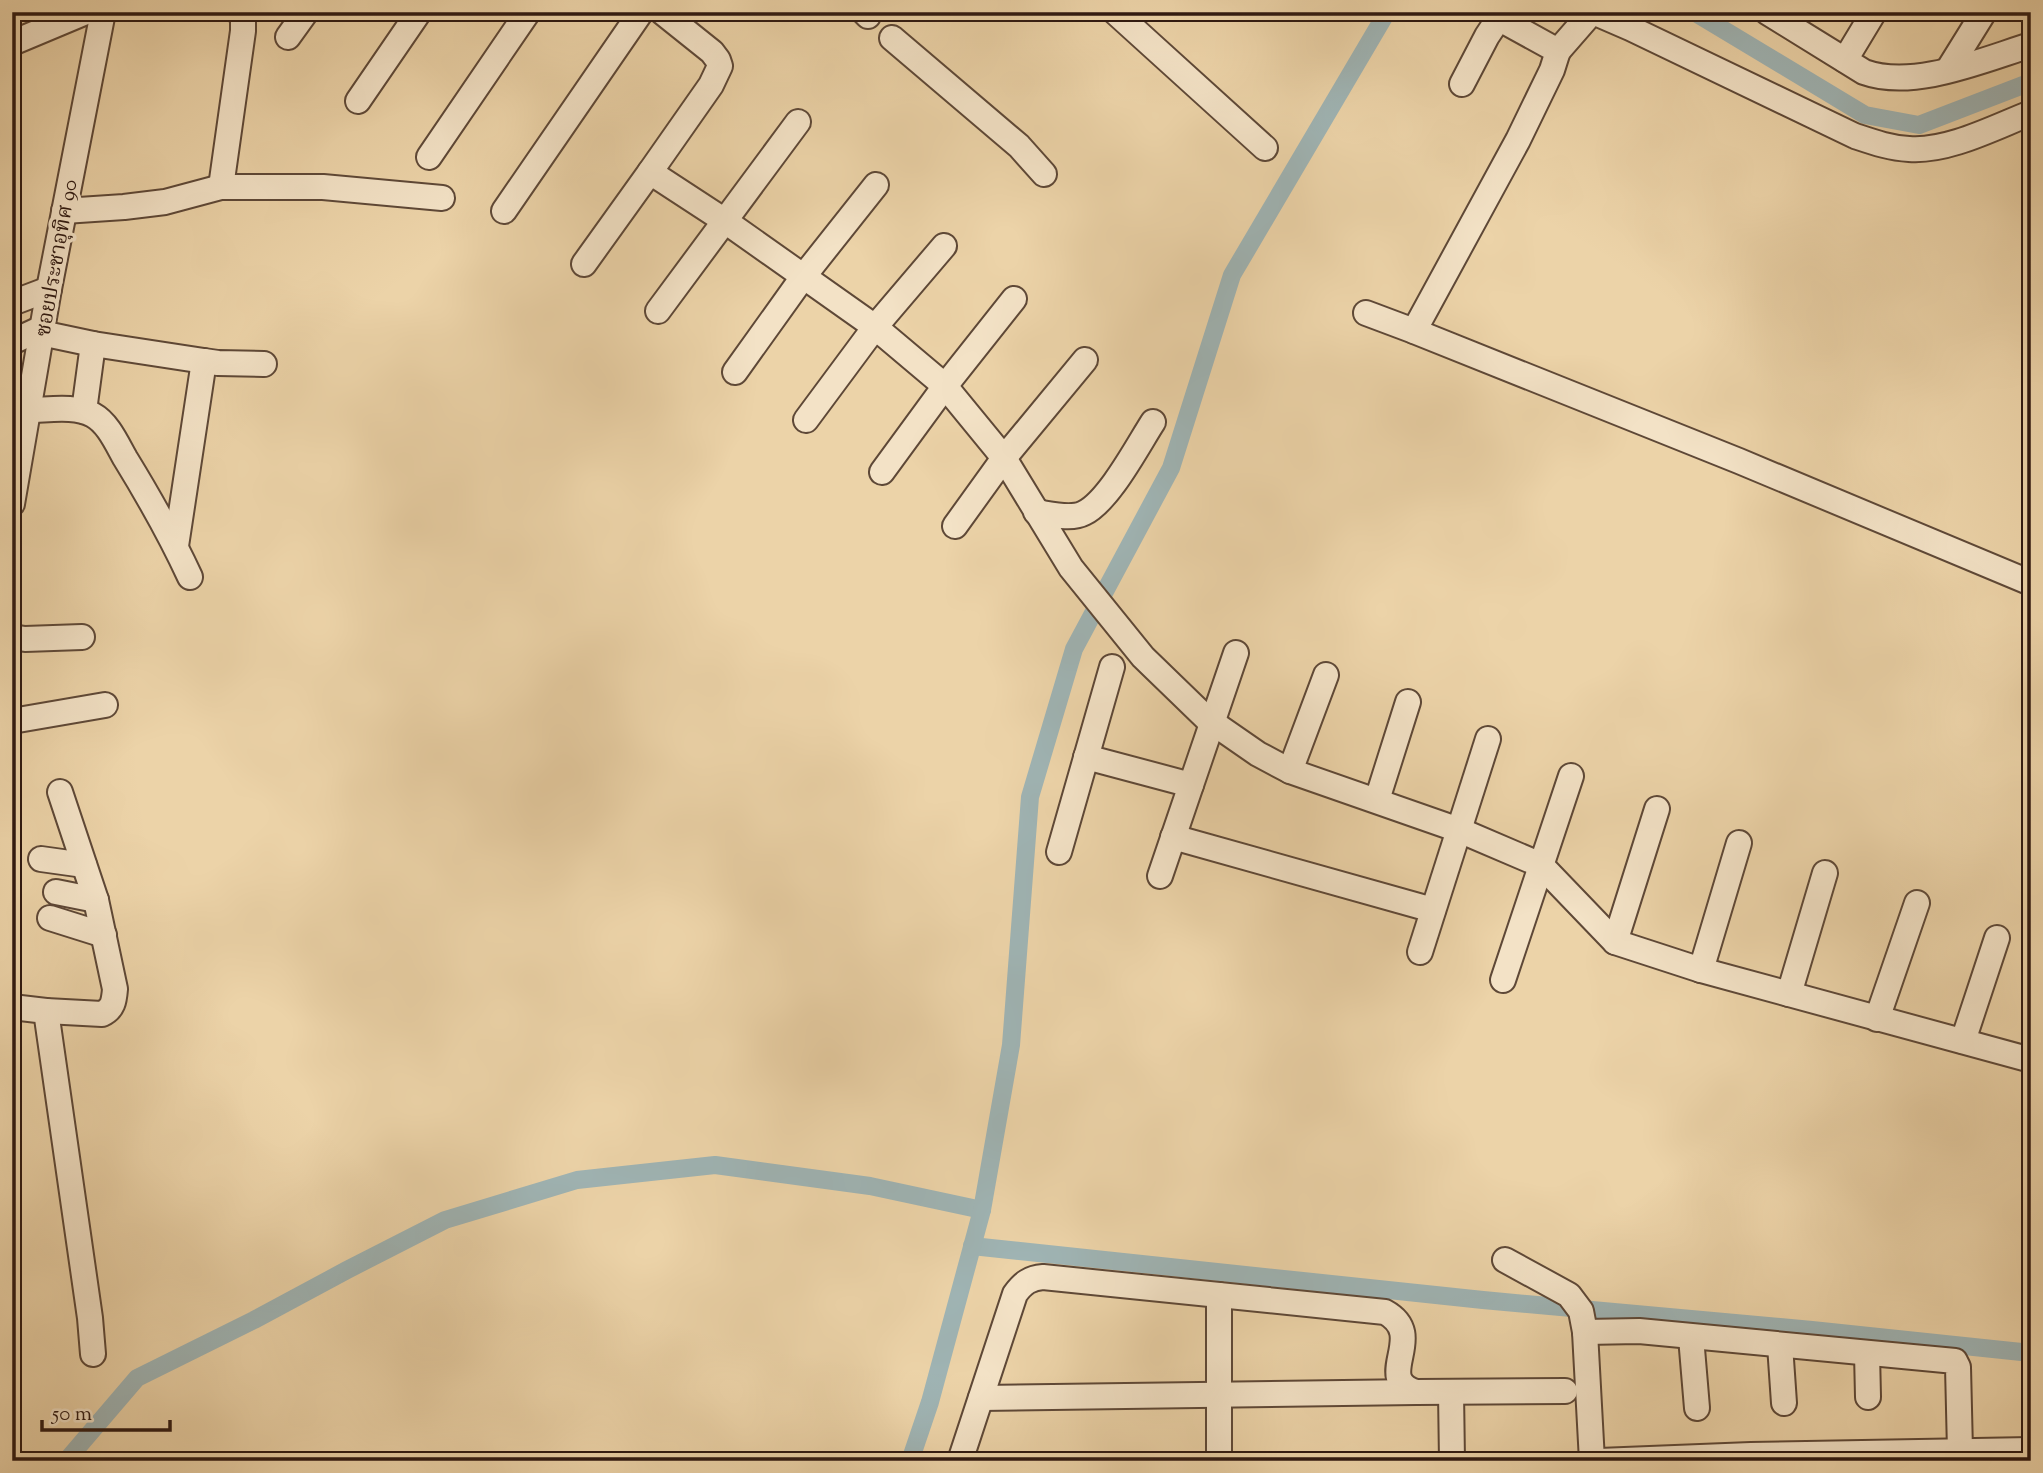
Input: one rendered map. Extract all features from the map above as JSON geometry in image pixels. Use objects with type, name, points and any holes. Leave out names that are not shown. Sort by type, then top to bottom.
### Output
[{"type":"street","points":[[12,43],[86,12]]},
{"type":"street","name":"ซอยประชาอุทิศ 90","points":[[12,504],[49,289],[103,12]]},
{"type":"street","points":[[221,187],[243,31],[243,19],[239,12]]},
{"type":"street","points":[[288,37],[306,12]]},
{"type":"street","points":[[358,101],[419,12]]},
{"type":"street","points":[[429,157],[528,12]]},
{"type":"street","points":[[504,211],[641,12]]},
{"type":"street","points":[[584,264],[711,85],[720,66],[712,52],[662,12]]},
{"type":"street","points":[[1115,12],[1265,148]]},
{"type":"street","points":[[1414,331],[1518,140],[1552,70],[1558,51],[1593,12],[1855,136],[1886,147],[1911,150],[1934,148],[2031,113]]},
{"type":"street","points":[[1767,12],[1864,72],[1879,77],[1913,78],[2031,45]]},
{"type":"street","points":[[1844,60],[1874,12]]},
{"type":"street","points":[[1948,70],[1984,12]]},
{"type":"street","points":[[1462,84],[1500,15],[1558,51]]},
{"type":"street","points":[[892,38],[1019,146],[1044,174]]},
{"type":"street","points":[[658,311],[798,122]]},
{"type":"street","points":[[650,172],[725,221],[874,327],[945,386],[1004,458],[1071,568],[1143,657],[1188,702],[1258,754],[1290,771],[1459,830],[1541,865],[1615,942],[1701,970],[2031,1060]]},
{"type":"street","points":[[734,372],[803,277],[876,185]]},
{"type":"street","points":[[64,211],[165,202],[221,187],[324,187],[442,198]]},
{"type":"street","points":[[806,420],[874,327],[944,246]]},
{"type":"street","points":[[12,303],[49,289]]},
{"type":"street","points":[[883,472],[945,386],[1014,299]]},
{"type":"street","points":[[1366,313],[1738,461],[2031,583]]},
{"type":"street","points":[[12,342],[42,330],[93,344],[218,363],[264,364]]},
{"type":"street","points":[[84,411],[93,344]]},
{"type":"street","points":[[955,526],[1004,458],[1085,360]]},
{"type":"street","points":[[176,546],[204,361]]},
{"type":"street","points":[[28,410],[84,411],[95,416],[108,430],[152,501],[190,577]]},
{"type":"street","points":[[1036,512],[1070,516],[1084,513],[1099,502],[1153,422]]},
{"type":"street","points":[[12,637],[82,637]]},
{"type":"street","points":[[1160,876],[1236,653]]},
{"type":"street","points":[[1059,852],[1112,667]]},
{"type":"street","points":[[1290,771],[1326,675]]},
{"type":"street","points":[[1377,800],[1408,702]]},
{"type":"street","points":[[12,721],[105,705]]},
{"type":"street","points":[[1420,952],[1488,739]]},
{"type":"street","points":[[1087,757],[1191,785]]},
{"type":"street","points":[[1503,980],[1571,776]]},
{"type":"street","points":[[12,1007],[102,1014],[108,1011],[114,999],[115,989],[96,900],[60,792]]},
{"type":"street","points":[[1615,942],[1657,809]]},
{"type":"street","points":[[1173,837],[1433,910]]},
{"type":"street","points":[[1701,970],[1739,843]]},
{"type":"street","points":[[41,859],[84,865]]},
{"type":"street","points":[[1789,994],[1825,873]]},
{"type":"street","points":[[56,892],[96,900]]},
{"type":"street","points":[[1877,1019],[1917,903]]},
{"type":"street","points":[[50,918],[104,934]]},
{"type":"street","points":[[1963,1041],[1997,938]]},
{"type":"street","points":[[46,1011],[93,1354]]},
{"type":"street","points":[[1505,1260],[1569,1295],[1581,1311],[1585,1332],[1592,1461]]},
{"type":"street","points":[[960,1461],[1015,1294],[1022,1284],[1033,1278],[1385,1312],[1397,1318],[1403,1337],[1398,1374],[1400,1383],[1406,1389],[1416,1392]]},
{"type":"street","points":[[1219,1295],[1219,1461]]},
{"type":"street","points":[[1585,1332],[1639,1331],[1955,1361],[1958,1367],[1960,1451]]},
{"type":"street","points":[[1692,1337],[1697,1408]]},
{"type":"street","points":[[1780,1345],[1784,1403]]},
{"type":"street","points":[[1867,1353],[1868,1397]]},
{"type":"street","points":[[981,1398],[1565,1391]]},
{"type":"street","points":[[1451,1392],[1452,1461]]},
{"type":"street","points":[[1599,1461],[1751,1455],[2031,1450]]},
{"type":"waterway","points":[[910,1461],[930,1402],[982,1210],[1011,1045],[1030,797],[1074,649],[1171,468],[1232,275],[1387,12]]},
{"type":"waterway","points":[[1694,12],[1865,115],[1919,125],[2031,82]]},
{"type":"waterway","points":[[66,1461],[137,1378],[445,1220],[577,1180],[715,1165],[870,1186],[982,1210]]},
{"type":"waterway","points":[[972,1246],[1483,1300],[2031,1353]]}]
